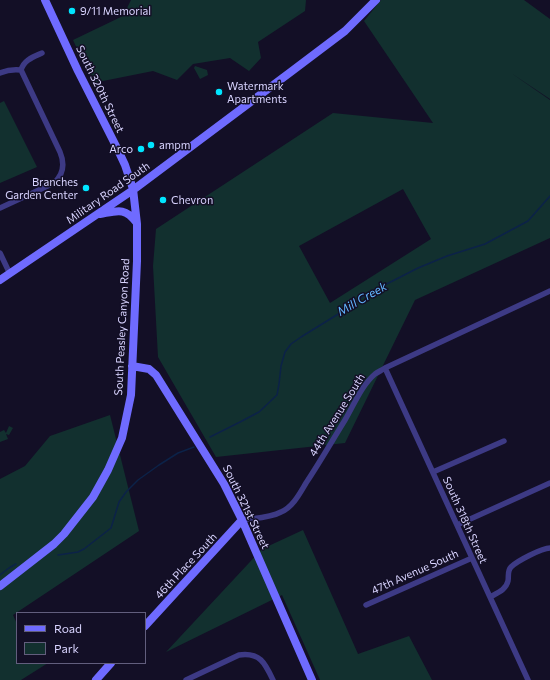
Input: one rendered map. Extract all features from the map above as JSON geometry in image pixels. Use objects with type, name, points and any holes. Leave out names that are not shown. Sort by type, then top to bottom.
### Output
[{"type":"main road","name":"South 320th Street","points":[[45,0],[78,71],[118,150],[130,178],[133,190]]},
{"type":"main road","name":"Military Road South","points":[[0,280],[133,190],[337,37],[376,0]]},
{"type":"main road","name":"South Peasley Canyon Road","points":[[0,586],[54,544],[64,534],[93,497],[108,470],[122,438],[131,396],[137,261],[133,190]]},
{"type":"main road","points":[[96,215],[120,212],[129,214],[136,222]]},
{"type":"main road","name":"South 321st Street","points":[[132,366],[149,369],[156,375],[224,484],[242,520],[312,680]]},
{"type":"main road","name":"46th Place South","points":[[146,625],[242,520]]},
{"type":"main road","points":[[96,680],[110,664]]},
{"type":"street","points":[[0,208],[54,183],[64,166],[62,158],[21,70],[22,65],[28,60],[42,54]]},
{"type":"street","points":[[0,73],[6,70],[21,70]]},
{"type":"street","points":[[0,253],[10,274]]},
{"type":"street","name":"44th Avenue South","points":[[242,520],[281,513],[289,508],[330,445],[367,383],[375,374],[550,290]]},
{"type":"street","name":"South 318th Street","points":[[385,368],[528,680]]},
{"type":"street","points":[[432,472],[504,441]]},
{"type":"street","points":[[457,525],[550,483]]},
{"type":"street","points":[[490,597],[505,588],[508,581],[508,572],[511,567],[539,551],[550,548]]},
{"type":"street","name":"47th Avenue South","points":[[366,605],[472,558]]},
{"type":"street","points":[[186,680],[239,655],[253,655],[259,658],[263,662],[273,680]]},
{"type":"green space","points":[[131,0],[306,0],[305,11],[258,42],[261,58],[249,71],[230,58],[193,64],[177,80],[153,71],[93,83],[73,40],[123,16]]},
{"type":"green space","points":[[381,0],[524,0],[550,19],[550,99],[511,73],[550,100],[550,238],[415,300],[345,443],[216,457],[158,357],[153,266],[156,229],[333,113],[433,123],[364,21]],"holes":[[[403,189],[431,239],[330,303],[299,246]]]},
{"type":"green space","points":[[195,66],[207,70],[208,75],[200,79],[194,68]]},
{"type":"green space","points":[[4,101],[37,167],[0,183],[0,103]]},
{"type":"green space","points":[[110,415],[139,531],[13,615],[16,622],[16,664],[46,664],[21,680],[0,680],[0,479],[25,466],[50,436]]},
{"type":"green space","points":[[9,426],[13,428],[9,435],[6,434],[8,439],[0,442],[0,432],[4,430],[6,433]]},
{"type":"green space","points":[[303,530],[358,654],[409,636],[432,680],[320,680],[282,595],[166,652],[262,549]]},
{"type":"waterway","name":"Mill Creek","points":[[210,437],[259,412],[277,395],[281,366],[285,352],[291,344],[348,308],[365,295],[418,268],[447,256],[485,244],[528,221],[550,196]]},
{"type":"waterway","name":"Mill Creek","points":[[58,555],[78,552],[84,549],[111,528],[119,502],[126,492],[138,480],[178,453],[194,447]]},
{"type":"waterway","name":"Mill Creek","points":[[0,575],[16,564]]},
{"type":"place","name":"9/11 Memorial","points":[[72,11]]},
{"type":"place","name":"Watermark Apartments","points":[[219,92]]},
{"type":"place","name":"ampm","points":[[151,145]]},
{"type":"place","name":"Arco","points":[[141,149]]},
{"type":"place","name":"Branches Garden Center","points":[[86,188]]},
{"type":"place","name":"Chevron","points":[[163,200]]}]
